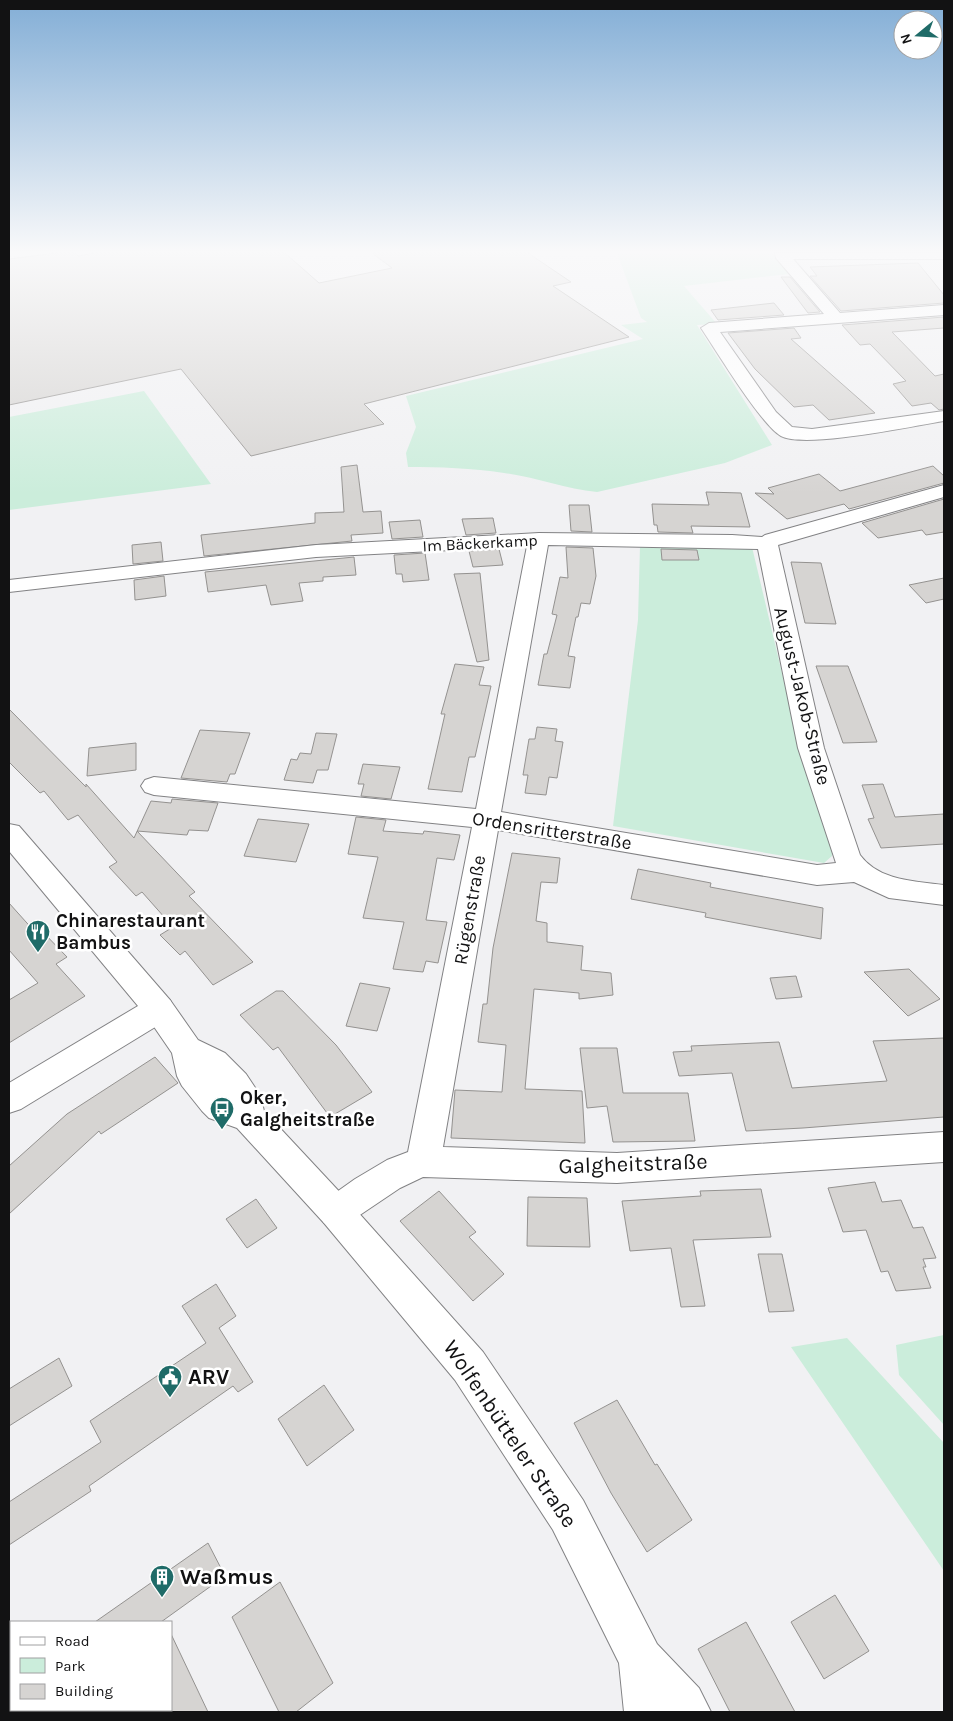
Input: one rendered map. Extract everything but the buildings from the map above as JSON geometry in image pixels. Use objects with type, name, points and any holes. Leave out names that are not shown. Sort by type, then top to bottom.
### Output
[{"type":"street","points":[[713,333],[770,416],[788,432],[812,435],[944,416]]},
{"type":"street","name":"Im Bäckerkamp","points":[[9,586],[316,551],[539,539],[732,541],[767,544],[772,539],[944,491]]},
{"type":"street","name":"Rügenstraße","points":[[423,1162],[539,539]]},
{"type":"street","name":"August-Jakob-Straße","points":[[767,544],[811,748],[847,858],[857,872]]},
{"type":"street","name":"Ordensritterstraße","points":[[154,786],[486,819],[817,875],[857,872]]},
{"type":"street","name":"Wolfenbütteler Straße","points":[[9,833],[159,1009],[187,1049],[193,1076],[214,1101],[221,1108],[249,1118],[336,1212],[469,1366],[568,1514],[641,1660],[683,1704],[688,1712]]},
{"type":"street","points":[[857,872],[890,888],[944,895]]},
{"type":"street","points":[[9,1099],[159,1009]]},
{"type":"street","name":"Galgheitstraße","points":[[336,1212],[387,1177],[407,1166],[423,1162],[616,1168],[944,1147]]},
{"type":"street","name":"Wolfenbütteler Straße","points":[[641,1660],[647,1712]]},
{"type":"green space","points":[[634,333],[702,333],[772,445],[725,463],[597,492],[492,471],[408,467],[406,453],[416,427],[406,396],[643,339]]},
{"type":"green space","points":[[144,391],[211,484],[9,510],[9,417]]},
{"type":"green space","points":[[640,546],[752,547],[800,749],[832,845],[832,856],[824,863],[613,826],[638,620]]},
{"type":"green space","points":[[944,1335],[944,1425],[899,1375],[896,1345]]},
{"type":"green space","points":[[847,1338],[944,1443],[944,1571],[791,1347]]},
{"type":"place","name":"Chinarestaurant Bambus","points":[[38,953]]},
{"type":"place","name":"Oker, Galgheitstraße","points":[[222,1130]]},
{"type":"place","name":"ARV","points":[[170,1398]]},
{"type":"place","name":"Waßmus","points":[[162,1598]]}]
